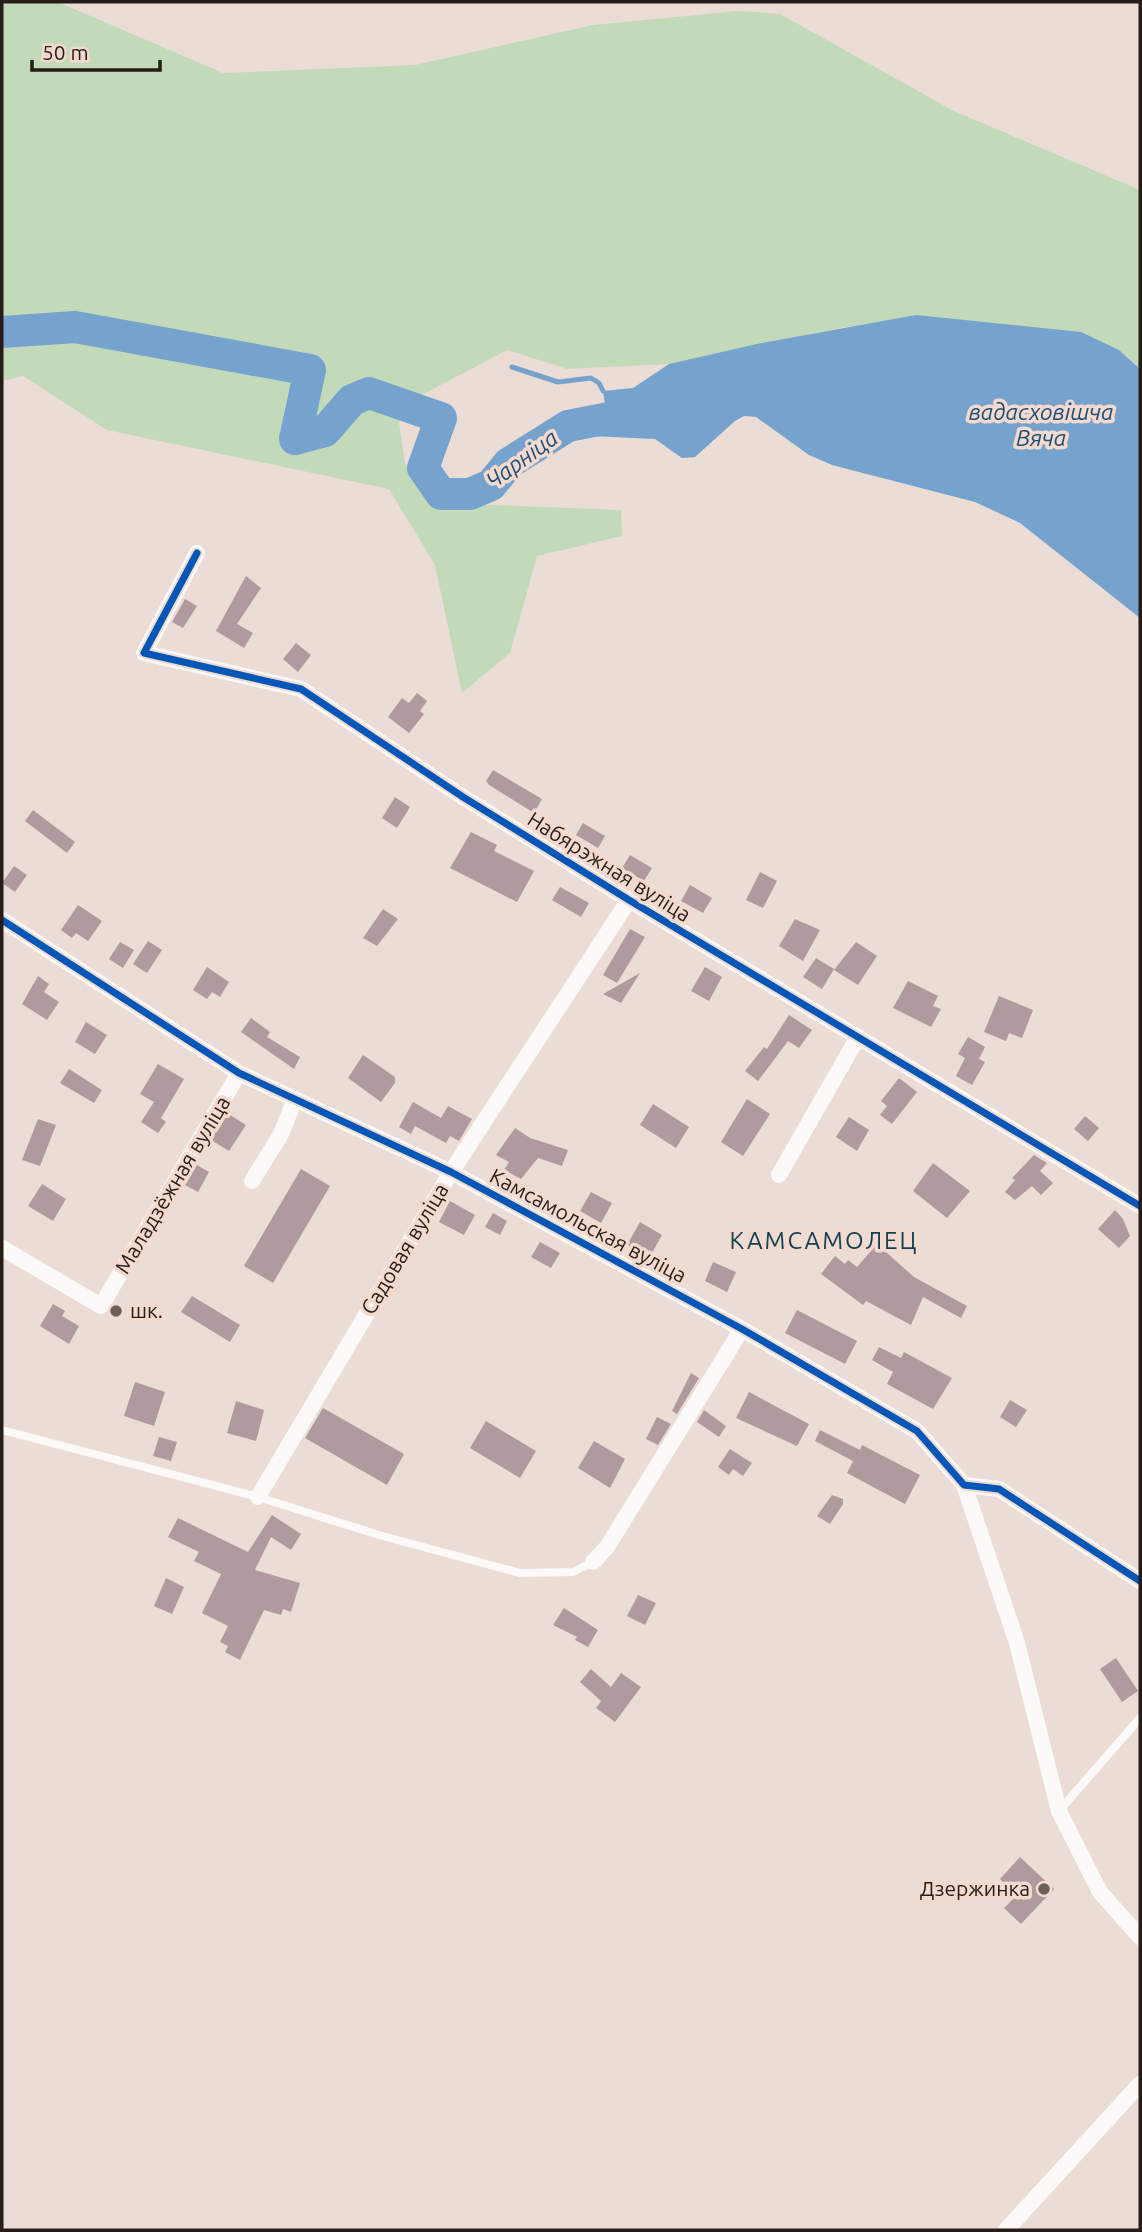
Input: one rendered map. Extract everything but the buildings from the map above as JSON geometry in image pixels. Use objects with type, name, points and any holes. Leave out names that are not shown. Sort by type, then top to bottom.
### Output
[{"type":"street","name":"Набярэжная вуліца","points":[[197,553],[144,653],[301,689],[463,797],[629,900],[1140,1206]]},
{"type":"street","name":"Садовая вуліца","points":[[258,1497],[451,1172],[629,900]]},
{"type":"street","name":"Камсамольская вуліца","points":[[2,920],[239,1073],[451,1172],[742,1329],[917,1431],[964,1485]]},
{"type":"street","points":[[779,1175],[858,1037]]},
{"type":"street","name":"Маладзёжная вуліца","points":[[2,1248],[101,1306],[239,1073]]},
{"type":"street","points":[[252,1181],[281,1134],[295,1099]]},
{"type":"street","points":[[593,1562],[607,1547],[742,1329]]},
{"type":"street","points":[[1140,1581],[999,1489],[964,1485],[1017,1643],[1059,1811],[1100,1892],[1140,1937]]},
{"type":"street","points":[[1006,2230],[1140,2084]]},
{"type":"lane","points":[[2,1430],[258,1497],[379,1535],[520,1573],[573,1572],[593,1562]]},
{"type":"lane","points":[[1059,1811],[1140,1718]]},
{"type":"green space","points":[[2,2],[58,2],[223,73],[415,65],[593,25],[738,11],[780,14],[954,111],[1140,190],[1140,369],[1119,350],[845,327],[669,364],[567,369],[507,350],[397,408],[405,464],[443,503],[621,510],[622,536],[537,556],[510,653],[462,693],[435,565],[389,489],[107,430],[23,376],[2,381]]},
{"type":"water","name":"вадасховішча Вяча","points":[[916,315],[1081,332],[1119,350],[1140,369],[1140,618],[1020,523],[975,502],[832,465],[809,455],[756,417],[744,416],[695,457],[682,458],[655,439],[591,436],[568,426],[599,412],[605,405],[603,391],[633,388],[669,364],[757,344]]},
{"type":"waterway","name":"Чарніца","points":[[2,332],[75,327],[310,370],[295,439],[325,431],[352,400],[369,393],[441,418],[423,468],[441,494],[470,494],[491,485],[509,463],[568,426],[609,418]]},
{"type":"waterway","points":[[512,367],[558,382],[591,378],[599,383],[603,391]]},
{"type":"cycle path","points":[[197,553],[144,653],[301,689],[463,797],[629,900],[1140,1206]]},
{"type":"cycle path","points":[[2,920],[239,1073],[451,1172],[742,1329],[917,1431],[964,1485],[999,1489],[1140,1581]]},
{"type":"place","name":"шк.","points":[[116,1311]]},
{"type":"place","name":"Дзержинка","points":[[1044,1889]]},
{"type":"district","name":"КАМСАМОЛЕЦ","points":[[824,1241]]}]
